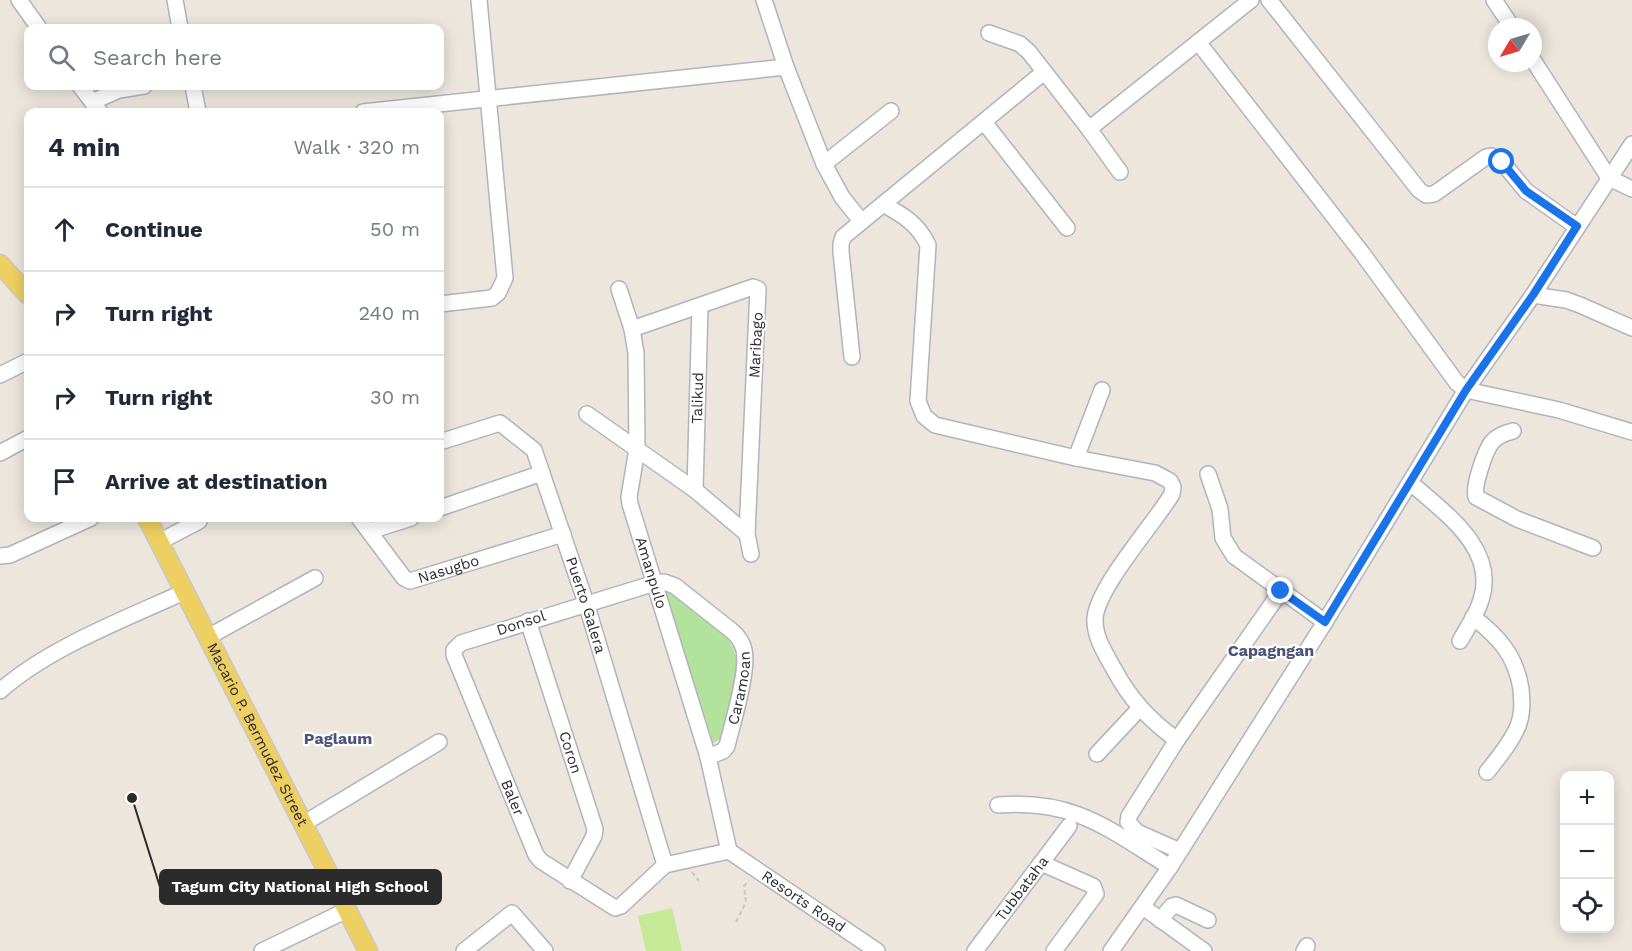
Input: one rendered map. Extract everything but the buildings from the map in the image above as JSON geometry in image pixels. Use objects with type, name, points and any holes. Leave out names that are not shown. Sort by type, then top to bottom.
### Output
[{"type":"main road","points":[[0,264],[24,291]]},
{"type":"main road","name":"Macario P. Bermudez Street","points":[[149,522],[368,951]]},
{"type":"street","points":[[19,0],[36,24]]},
{"type":"street","points":[[175,0],[179,24]]},
{"type":"street","points":[[444,303],[492,297],[498,293],[505,278],[479,0]]},
{"type":"street","points":[[764,0],[786,67],[824,164],[842,196],[861,222]]},
{"type":"street","points":[[1089,129],[1251,0]]},
{"type":"street","points":[[1269,0],[1419,190],[1426,195],[1434,194],[1486,157],[1491,156],[1502,162],[1526,191],[1577,226]]},
{"type":"street","points":[[1494,0],[1506,18]]},
{"type":"street","points":[[988,33],[1020,44],[1029,52],[1120,172]]},
{"type":"street","points":[[1198,42],[1362,253],[1449,374],[1466,390],[1559,410],[1632,432]]},
{"type":"street","points":[[402,108],[786,67]]},
{"type":"street","points":[[852,357],[841,244],[846,233],[1044,72]]},
{"type":"street","points":[[1541,72],[1609,177],[1632,189]]},
{"type":"street","points":[[83,90],[96,107],[119,90]]},
{"type":"street","points":[[194,90],[197,108]]},
{"type":"street","points":[[824,164],[891,111]]},
{"type":"street","points":[[984,122],[1067,228]]},
{"type":"street","points":[[1111,951],[1170,867],[1325,622],[1466,390],[1533,295],[1632,144]]},
{"type":"street","points":[[883,204],[911,221],[922,232],[928,245],[918,400],[924,416],[935,425],[1076,458],[1155,473],[1170,481],[1173,487],[1167,502],[1112,581],[1095,616],[1099,642],[1117,674],[1140,708],[1162,730],[1177,740]]},
{"type":"street","name":"Maribago","points":[[632,329],[753,286],[758,290],[747,534],[751,554]]},
{"type":"street","name":"Amanpulo","points":[[619,289],[632,329],[636,353],[637,449],[629,500],[708,757],[729,851]]},
{"type":"street","points":[[1533,295],[1580,305],[1632,328]]},
{"type":"street","name":"Talikud","points":[[695,490],[700,306]]},
{"type":"street","points":[[0,375],[24,363]]},
{"type":"street","points":[[1076,458],[1102,390]]},
{"type":"street","points":[[587,414],[695,490],[747,534]]},
{"type":"street","name":"Puerto Galera","points":[[444,441],[501,423],[534,450],[586,603],[665,865]]},
{"type":"street","points":[[1513,431],[1498,437],[1487,449],[1474,490],[1476,497],[1517,519],[1593,548]]},
{"type":"street","points":[[0,453],[24,440]]},
{"type":"street","points":[[444,507],[542,473]]},
{"type":"street","points":[[1208,474],[1220,509],[1223,537],[1228,548],[1242,563],[1325,622]]},
{"type":"street","points":[[1411,483],[1459,527],[1481,558],[1484,570],[1482,599],[1460,641]]},
{"type":"street","points":[[0,556],[10,555],[82,522]]},
{"type":"street","points":[[159,542],[198,522]]},
{"type":"street","name":"Nasugbo","points":[[362,522],[404,578],[410,581],[563,534]]},
{"type":"street","points":[[370,531],[398,522]]},
{"type":"street","points":[[208,637],[315,578]]},
{"type":"street","name":"Caramoan","points":[[656,583],[664,582],[679,588],[739,637],[744,650],[744,672],[727,746],[723,751],[708,757]]},
{"type":"street","name":"Donsol","points":[[456,646],[528,621],[656,583]]},
{"type":"street","points":[[1180,851],[1137,832],[1128,822],[1131,811],[1177,740],[1281,591]]},
{"type":"street","points":[[0,691],[32,668],[81,639],[184,592]]},
{"type":"street","points":[[1473,617],[1502,643],[1512,658],[1519,678],[1522,702],[1521,717],[1517,728],[1508,745],[1487,772]]},
{"type":"street","name":"Coron","points":[[528,621],[595,829],[594,836],[570,880]]},
{"type":"street","name":"Baler","points":[[456,646],[454,655],[536,855],[541,861],[611,907],[621,906],[665,865]]},
{"type":"street","points":[[1097,754],[1140,708]]},
{"type":"street","points":[[303,824],[440,742]]},
{"type":"street","points":[[998,805],[1040,804],[1084,816],[1170,867]]},
{"type":"street","name":"Tubbataha","points":[[975,951],[1069,826]]},
{"type":"street","points":[[665,865],[729,851]]},
{"type":"street","name":"Resorts Road","points":[[729,851],[877,951]]},
{"type":"street","points":[[1041,863],[1093,886],[1096,894],[1054,951]]},
{"type":"street","points":[[1160,920],[1172,906],[1176,905],[1208,920]]},
{"type":"street","points":[[1143,908],[1204,951]]},
{"type":"street","points":[[262,951],[347,910]]},
{"type":"street","points":[[464,951],[512,913],[545,951]]},
{"type":"path","points":[[736,922],[746,902],[744,886],[757,870]]},
{"type":"green space","points":[[665,591],[693,603],[722,628],[739,663],[726,736],[713,743]]},
{"type":"green space","points":[[672,908],[682,951],[646,951],[638,916]]},
{"type":"place","name":"Tagum City National High School","points":[[132,798]]},
{"type":"district","name":"Capagngan","points":[[1271,650]]},
{"type":"district","name":"Paglaum","points":[[338,738]]},
{"type":"route","points":[[1281,591],[1325,622],[1466,390],[1533,295],[1577,226],[1526,191],[1502,162]]}]
